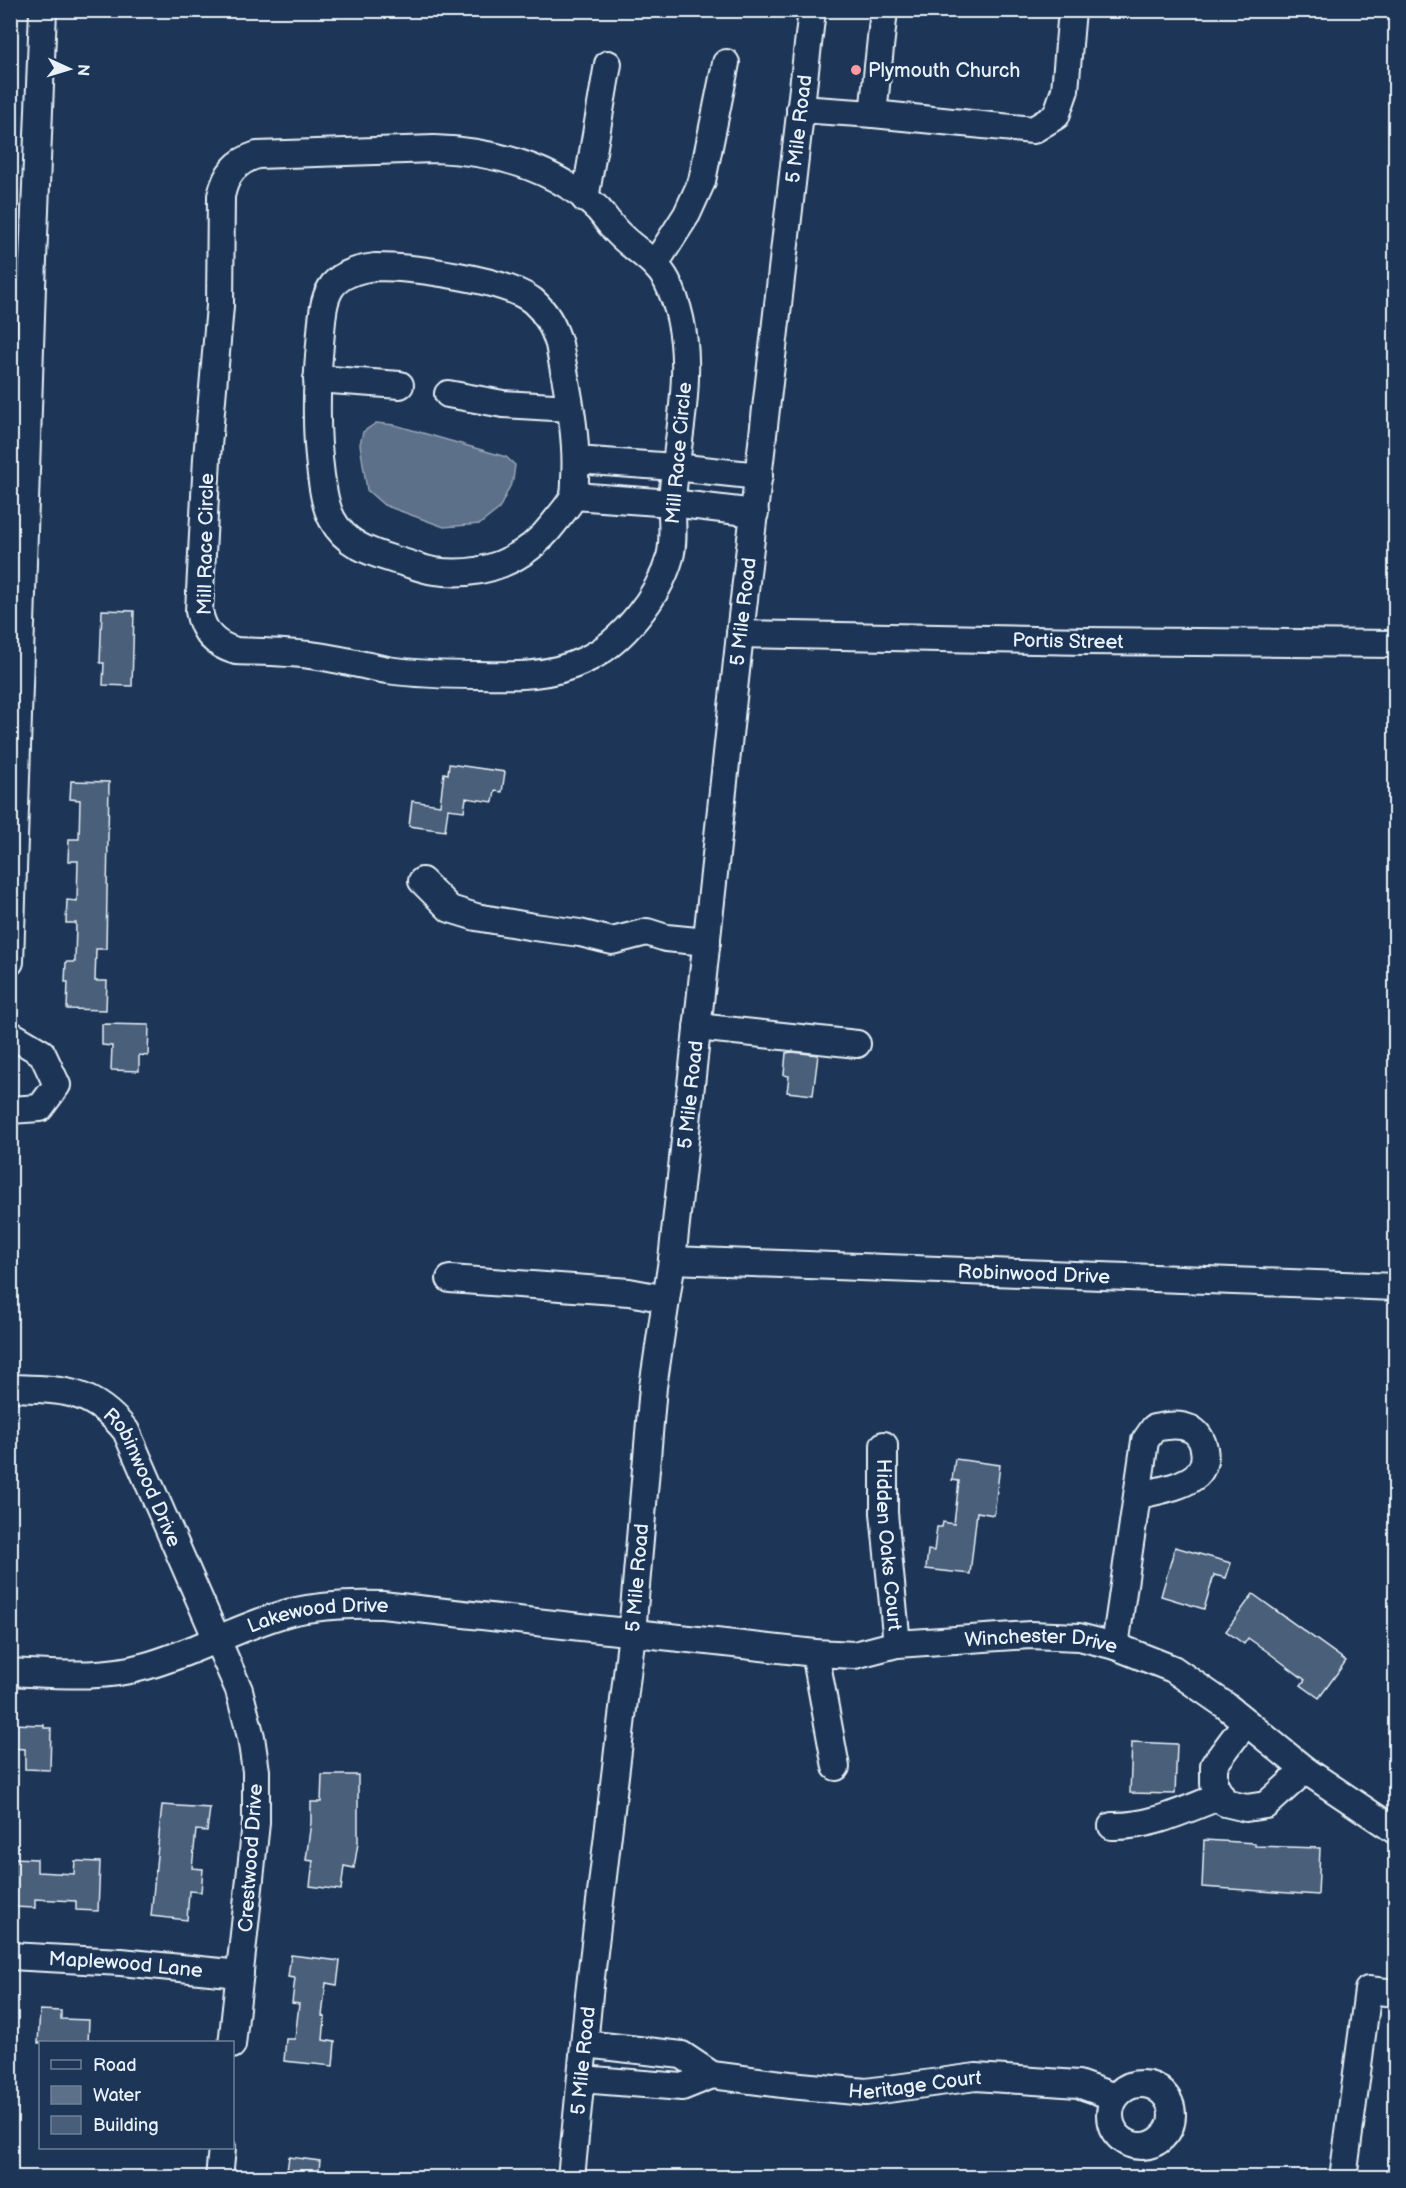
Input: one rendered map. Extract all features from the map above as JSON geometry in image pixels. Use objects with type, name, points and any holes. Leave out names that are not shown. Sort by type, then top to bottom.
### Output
[{"type":"street","points":[[10,962],[21,285],[44,10]]},
{"type":"street","name":"5 Mile Road","points":[[571,2178],[589,1994],[632,1633],[653,1387],[672,1260],[740,634],[812,10]]},
{"type":"street","points":[[873,114],[884,10]]},
{"type":"street","points":[[800,110],[873,114],[1033,130],[1056,116],[1065,90],[1072,10]]},
{"type":"street","points":[[655,264],[687,214],[702,181],[726,63]]},
{"type":"street","points":[[585,199],[608,64]]},
{"type":"street","name":"Mill Race Circle","points":[[457,150],[488,154],[526,165],[555,178],[585,199],[619,234],[655,264],[666,280],[681,325],[685,354],[685,384],[672,503],[671,555],[644,607],[630,626],[608,646],[586,660],[558,670],[522,676],[436,675],[390,670],[310,655],[236,651],[215,642],[207,633],[199,611],[207,458],[220,306],[220,196],[225,180],[234,167],[257,154],[457,150]]},
{"type":"street","points":[[375,267],[413,269],[518,291],[532,300],[545,313],[559,344],[576,460],[574,496],[549,530],[523,553],[504,564],[478,571],[461,573],[433,571],[361,548],[340,531],[331,518],[323,491],[316,443],[317,379],[326,295],[344,274],[375,267]]},
{"type":"street","points":[[317,379],[400,385]]},
{"type":"street","points":[[448,394],[503,404],[570,408]]},
{"type":"street","points":[[576,460],[675,466],[759,476]]},
{"type":"street","points":[[574,496],[672,503],[755,513]]},
{"type":"street","name":"Portis Street","points":[[740,634],[1395,644]]},
{"type":"street","points":[[422,881],[450,909],[476,917],[580,933],[612,941],[647,932],[666,938],[706,942]]},
{"type":"street","points":[[697,1027],[856,1044]]},
{"type":"street","points":[[10,1034],[42,1053],[57,1085],[40,1108],[12,1110]]},
{"type":"street","name":"Robinwood Drive","points":[[672,1260],[1395,1287]]},
{"type":"street","points":[[450,1279],[629,1292],[666,1299]]},
{"type":"street","name":"Robinwood Drive","points":[[10,1388],[54,1389],[76,1393],[93,1400],[116,1419],[126,1431],[218,1640]]},
{"type":"street","name":"Hidden Oaks Court","points":[[884,1445],[884,1513],[897,1644]]},
{"type":"street","points":[[1115,1646],[1137,1496]]},
{"type":"street","name":"Lakewood Drive","points":[[10,1672],[93,1675],[146,1667],[260,1622],[292,1612],[324,1606],[382,1605],[632,1633]]},
{"type":"street","name":"Winchester Drive","points":[[632,1633],[815,1653],[855,1655],[897,1644],[1052,1635],[1079,1637],[1115,1646],[1173,1669],[1225,1705],[1305,1770],[1395,1832]]},
{"type":"street","name":"Crestwood Drive","points":[[218,1640],[238,1690],[251,1737],[256,1771],[256,1823],[232,2041]]},
{"type":"street","points":[[815,1653],[836,1767]]},
{"type":"street","points":[[1246,1722],[1214,1765],[1214,1784],[1225,1803],[1246,1808],[1266,1806],[1305,1770]]},
{"type":"street","points":[[1112,1826],[1134,1827],[1156,1821],[1221,1796]]},
{"type":"street","name":"Maplewood Lane","points":[[10,1956],[121,1962],[240,1974]]},
{"type":"street","points":[[1343,2178],[1368,1990],[1395,1993]]},
{"type":"street","name":"Heritage Court","points":[[585,2044],[682,2055],[712,2075],[790,2085],[866,2091],[976,2077],[1078,2084],[1115,2097]]},
{"type":"street","name":"Heritage Court","points":[[581,2079],[682,2087],[712,2075]]},
{"type":"street","points":[[219,2178],[222,2149]]},
{"type":"water","points":[[376,423],[395,425],[506,457],[515,465],[513,480],[499,509],[480,524],[444,527],[384,505],[367,490],[360,444],[363,432]]},
{"type":"building","points":[[102,610],[134,611],[132,686],[103,685],[104,663],[100,663]]},
{"type":"building","points":[[449,764],[505,772],[502,792],[495,791],[493,802],[466,798],[464,811],[448,809],[445,831],[409,826],[412,801],[440,805],[444,773],[448,774]]},
{"type":"building","points":[[71,781],[109,782],[106,949],[96,949],[95,981],[107,981],[106,1010],[67,1009],[66,962],[75,962],[76,923],[66,923],[67,900],[77,901],[78,861],[68,861],[69,839],[79,839],[80,800],[70,799]]},
{"type":"building","points":[[102,1024],[149,1025],[148,1056],[139,1055],[139,1071],[111,1070],[112,1046],[102,1045]]},
{"type":"building","points":[[786,1053],[818,1055],[813,1095],[787,1092],[789,1076],[784,1075]]},
{"type":"building","points":[[955,1459],[1000,1465],[994,1515],[977,1512],[970,1574],[926,1569],[928,1550],[934,1551],[937,1527],[942,1527],[943,1522],[954,1524],[959,1481],[952,1480]]},
{"type":"building","points":[[1175,1547],[1231,1563],[1226,1578],[1214,1575],[1204,1609],[1161,1596]]},
{"type":"building","points":[[1253,1594],[1346,1661],[1319,1698],[1301,1685],[1305,1680],[1268,1652],[1248,1638],[1244,1644],[1226,1631]]},
{"type":"building","points":[[10,1724],[44,1725],[44,1728],[51,1728],[50,1770],[25,1769],[25,1749],[10,1748]]},
{"type":"building","points":[[1132,1742],[1177,1744],[1175,1794],[1130,1793]]},
{"type":"building","points":[[322,1775],[358,1775],[358,1843],[354,1868],[344,1866],[341,1890],[310,1886],[313,1861],[306,1860],[311,1802],[321,1802]]},
{"type":"building","points":[[162,1805],[210,1808],[207,1831],[196,1830],[192,1868],[203,1869],[201,1892],[189,1891],[187,1920],[151,1916]]},
{"type":"building","points":[[1204,1840],[1255,1843],[1255,1846],[1320,1848],[1318,1895],[1202,1887]]},
{"type":"building","points":[[12,1858],[37,1859],[37,1872],[74,1874],[75,1861],[100,1862],[98,1911],[76,1910],[76,1901],[35,1899],[35,1908],[13,1907],[14,1898],[10,1898]]},
{"type":"building","points":[[291,1955],[340,1961],[337,1985],[326,1983],[322,2016],[325,2017],[323,2040],[335,2042],[333,2066],[284,2061],[286,2039],[295,2039],[299,2004],[292,2003],[295,1978],[288,1977]]},
{"type":"building","points":[[40,2010],[61,2011],[61,2019],[89,2020],[88,2041],[39,2041],[38,2043]]},
{"type":"building","points":[[289,2157],[320,2161],[318,2178],[286,2178]]},
{"type":"place","name":"Plymouth Church","points":[[856,70]]}]
